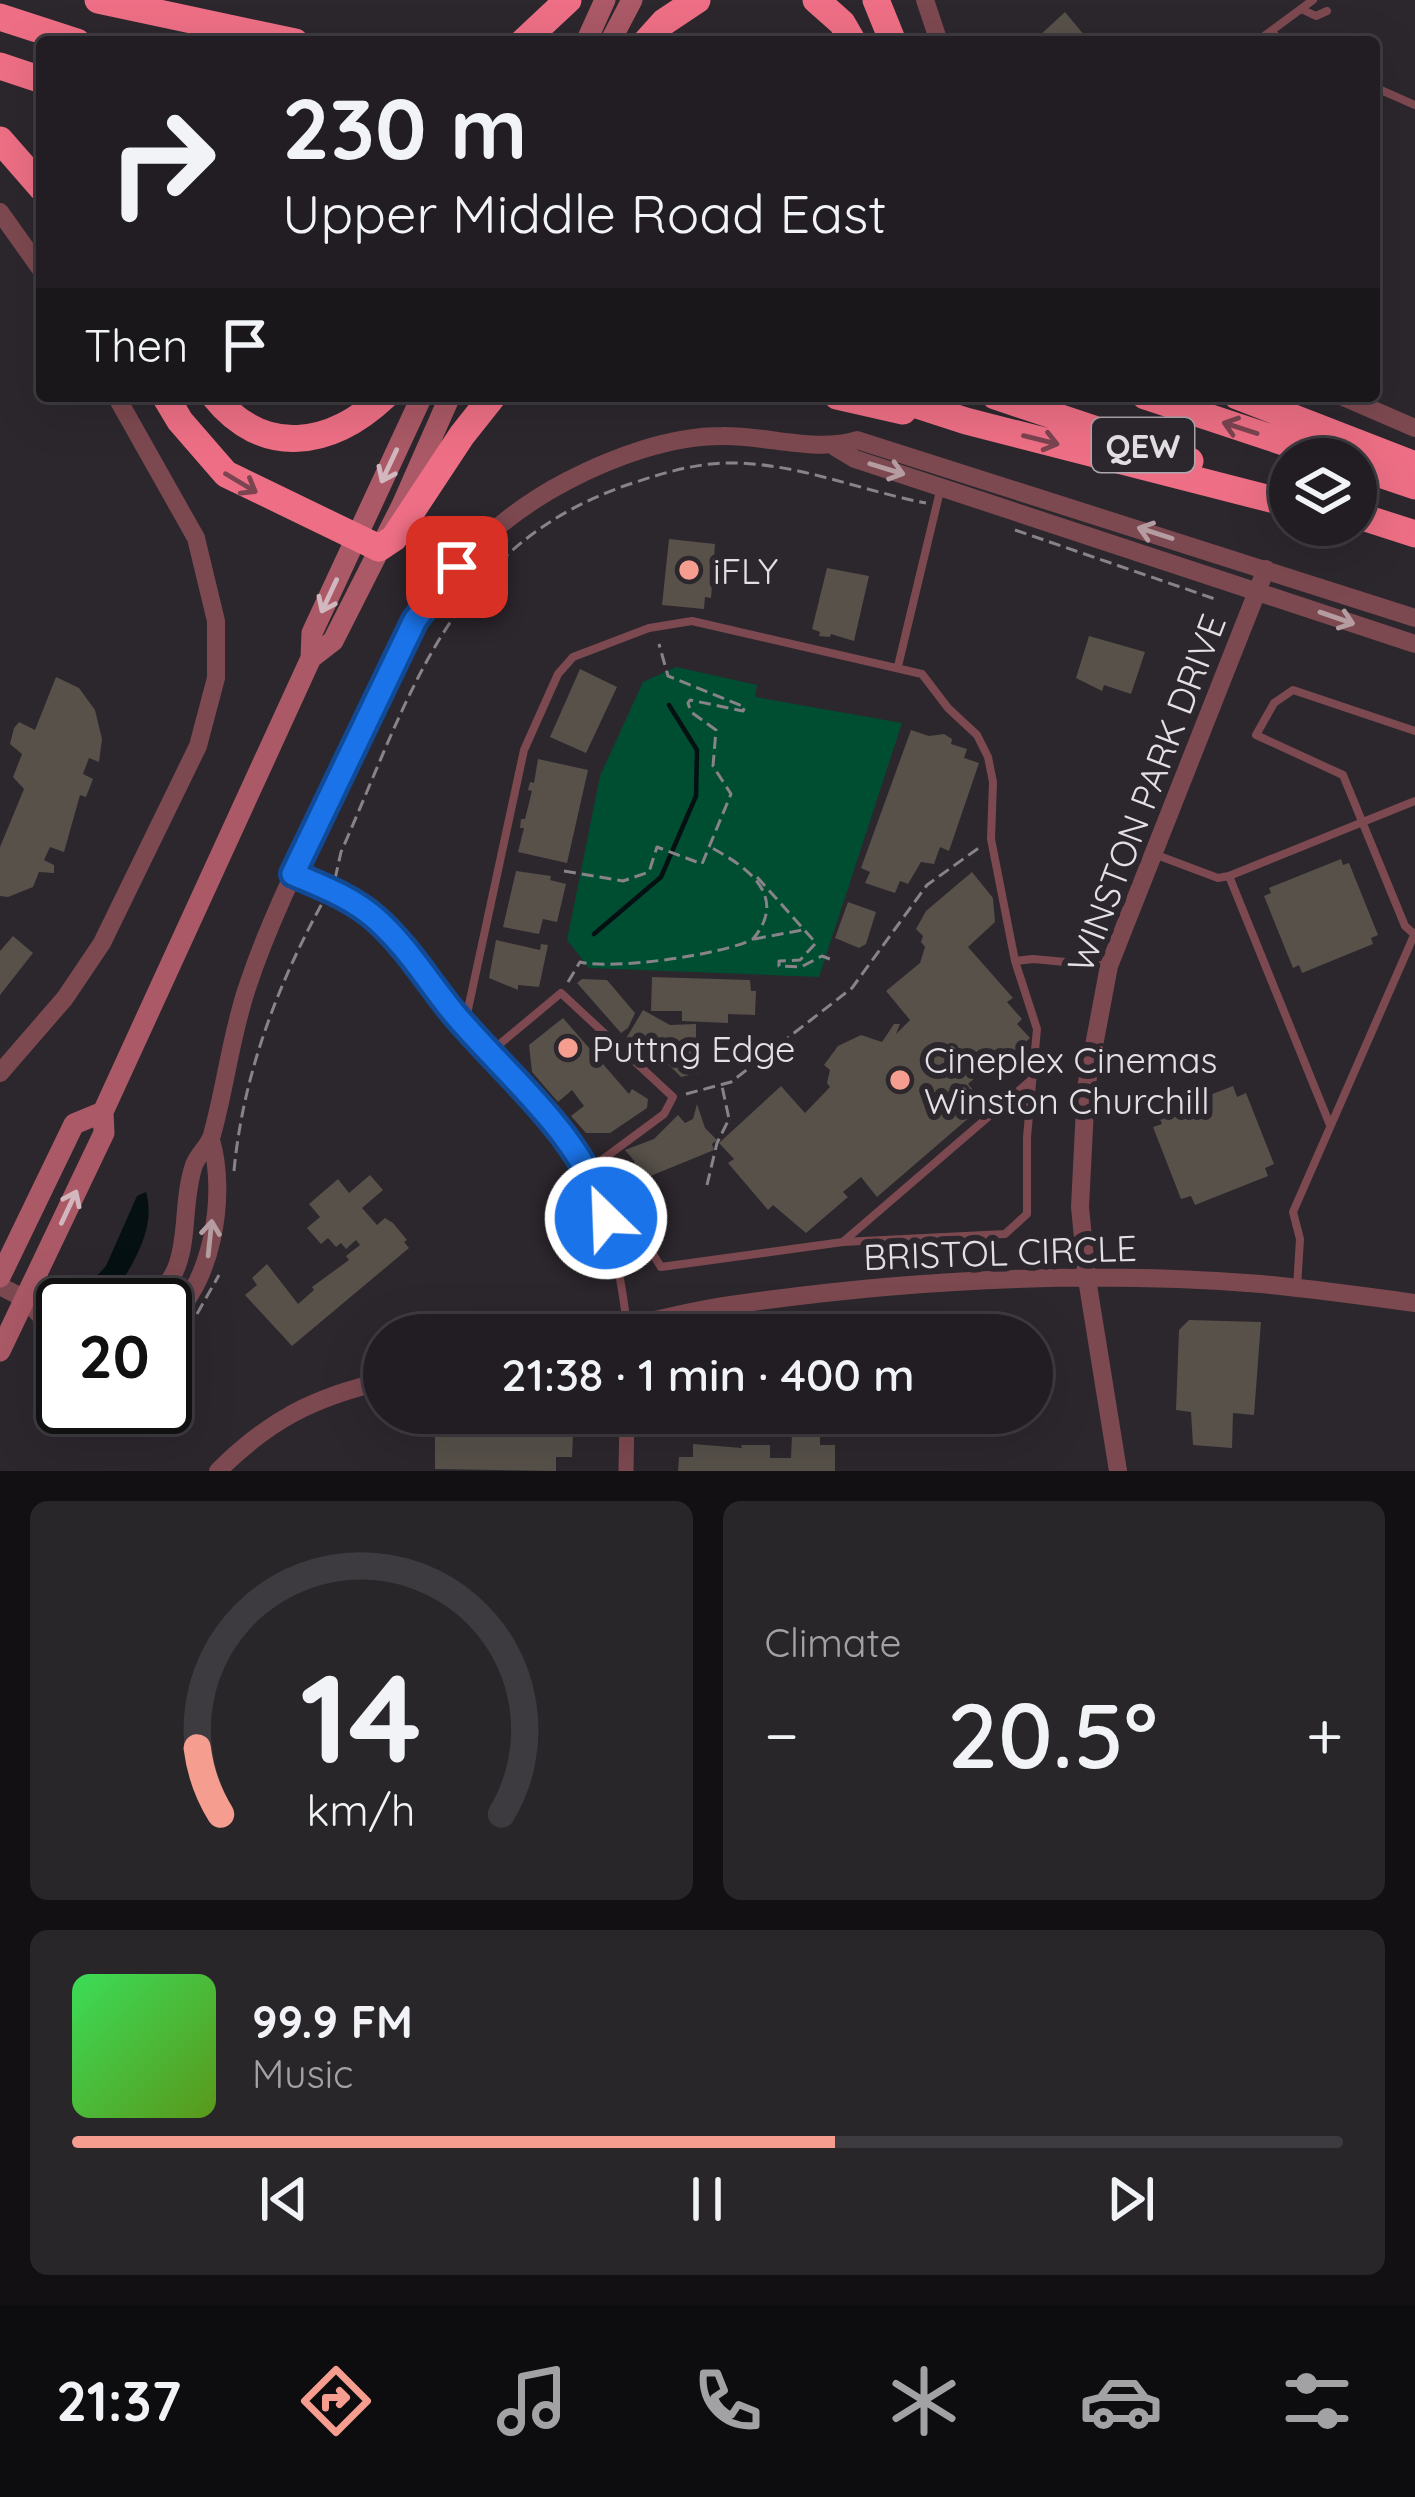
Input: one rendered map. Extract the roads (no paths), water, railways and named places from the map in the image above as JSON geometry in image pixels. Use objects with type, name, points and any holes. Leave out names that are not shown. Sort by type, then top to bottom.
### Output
[{"type":"highway","points":[[77,0],[200,36]]},
{"type":"highway","points":[[98,0],[267,36]]},
{"type":"highway","points":[[529,36],[568,0]]},
{"type":"highway","points":[[651,36],[697,0]]},
{"type":"highway","points":[[816,0],[850,36]]},
{"type":"highway","points":[[876,0],[890,36]]},
{"type":"highway","points":[[0,16],[58,36]]},
{"type":"highway","points":[[0,66],[36,78]]},
{"type":"highway","points":[[0,140],[36,181]]},
{"type":"highway","points":[[169,402],[226,474],[368,542],[394,538],[488,402]]},
{"type":"highway","points":[[220,402],[244,426],[269,436],[297,439],[341,428],[377,402]]},
{"type":"highway","points":[[863,402],[966,421]]},
{"type":"highway","points":[[907,402],[1269,499]]},
{"type":"highway","name":"QEW","points":[[1013,402],[1269,487]]},
{"type":"highway","name":"QEW","points":[[1163,402],[1272,438]]},
{"type":"highway","points":[[1252,402],[1415,465]]},
{"type":"highway","points":[[1377,473],[1415,486]]},
{"type":"highway","points":[[1377,522],[1415,535]]},
{"type":"main road","points":[[589,36],[604,0]]},
{"type":"main road","points":[[613,36],[632,0]]},
{"type":"main road","points":[[368,542],[420,402]]},
{"type":"main road","points":[[9,1288],[104,1133],[103,1112],[311,658],[312,633],[447,402]]},
{"type":"main road","points":[[0,1351],[9,1288],[74,1124],[103,1112]]},
{"type":"street","points":[[928,1],[937,36]]},
{"type":"street","points":[[0,212],[36,263]]},
{"type":"street","points":[[0,1073],[65,998],[102,943],[198,746],[216,677],[216,621],[196,538],[119,402]]},
{"type":"street","points":[[1355,402],[1415,428]]},
{"type":"street","points":[[172,1278],[178,1268],[194,1164],[212,1140],[243,999],[293,874],[415,620],[457,567],[529,502],[606,464],[682,440],[722,436],[835,447],[857,440],[1415,618]]},
{"type":"street","points":[[835,447],[939,496],[1415,644]]},
{"type":"street","name":"WINSTON PARK DRIVE","points":[[1118,1471],[1080,1207],[1087,1088],[1109,966],[1266,569]]},
{"type":"street","points":[[192,1296],[208,1260],[218,1164],[212,1140]]},
{"type":"street","name":"BRISTOL CIRCLE","points":[[692,1314],[846,1291],[1087,1279],[1297,1288],[1415,1303]]},
{"type":"street","points":[[9,1288],[36,1313]]},
{"type":"street","points":[[218,1471],[276,1421],[311,1402],[363,1387]]},
{"type":"street","points":[[626,1471],[627,1434]]},
{"type":"lane","points":[[1264,36],[1313,0]]},
{"type":"lane","points":[[1301,9],[1316,16],[1327,11]]},
{"type":"lane","points":[[1271,31],[1276,36]]},
{"type":"lane","points":[[1380,90],[1415,105]]},
{"type":"lane","points":[[898,667],[939,496]]},
{"type":"lane","points":[[465,1024],[524,750],[565,664],[573,657],[650,628],[692,621],[922,674],[977,735],[993,782],[991,838],[1015,961],[1036,1029],[1027,1214],[1005,1234],[842,1242],[662,1267],[624,1208],[606,1218]]},
{"type":"lane","points":[[1297,1288],[1300,1239],[1293,1212],[1415,934],[1405,926],[1343,775],[1256,735],[1274,703],[1293,690],[1415,731]]},
{"type":"lane","points":[[1154,854],[1218,878],[1229,876],[1415,802]]},
{"type":"lane","points":[[293,874],[375,918],[572,1147],[606,1218],[625,1314]]},
{"type":"lane","points":[[1229,876],[1330,1125]]},
{"type":"lane","points":[[1015,961],[1109,966]]},
{"type":"lane","points":[[489,1053],[561,993],[673,1097],[664,1114],[586,1171]]},
{"type":"lane","points":[[842,1242],[1031,1081]]},
{"type":"waterway","points":[[594,934],[661,877],[696,796],[697,750],[669,705]]},
{"type":"place","name":"iFLY","points":[[689,570]]},
{"type":"place","name":"Puttng Edge","points":[[568,1048]]},
{"type":"place","name":"Cineplex Cinemas Winston Churchill","points":[[900,1080]]}]
